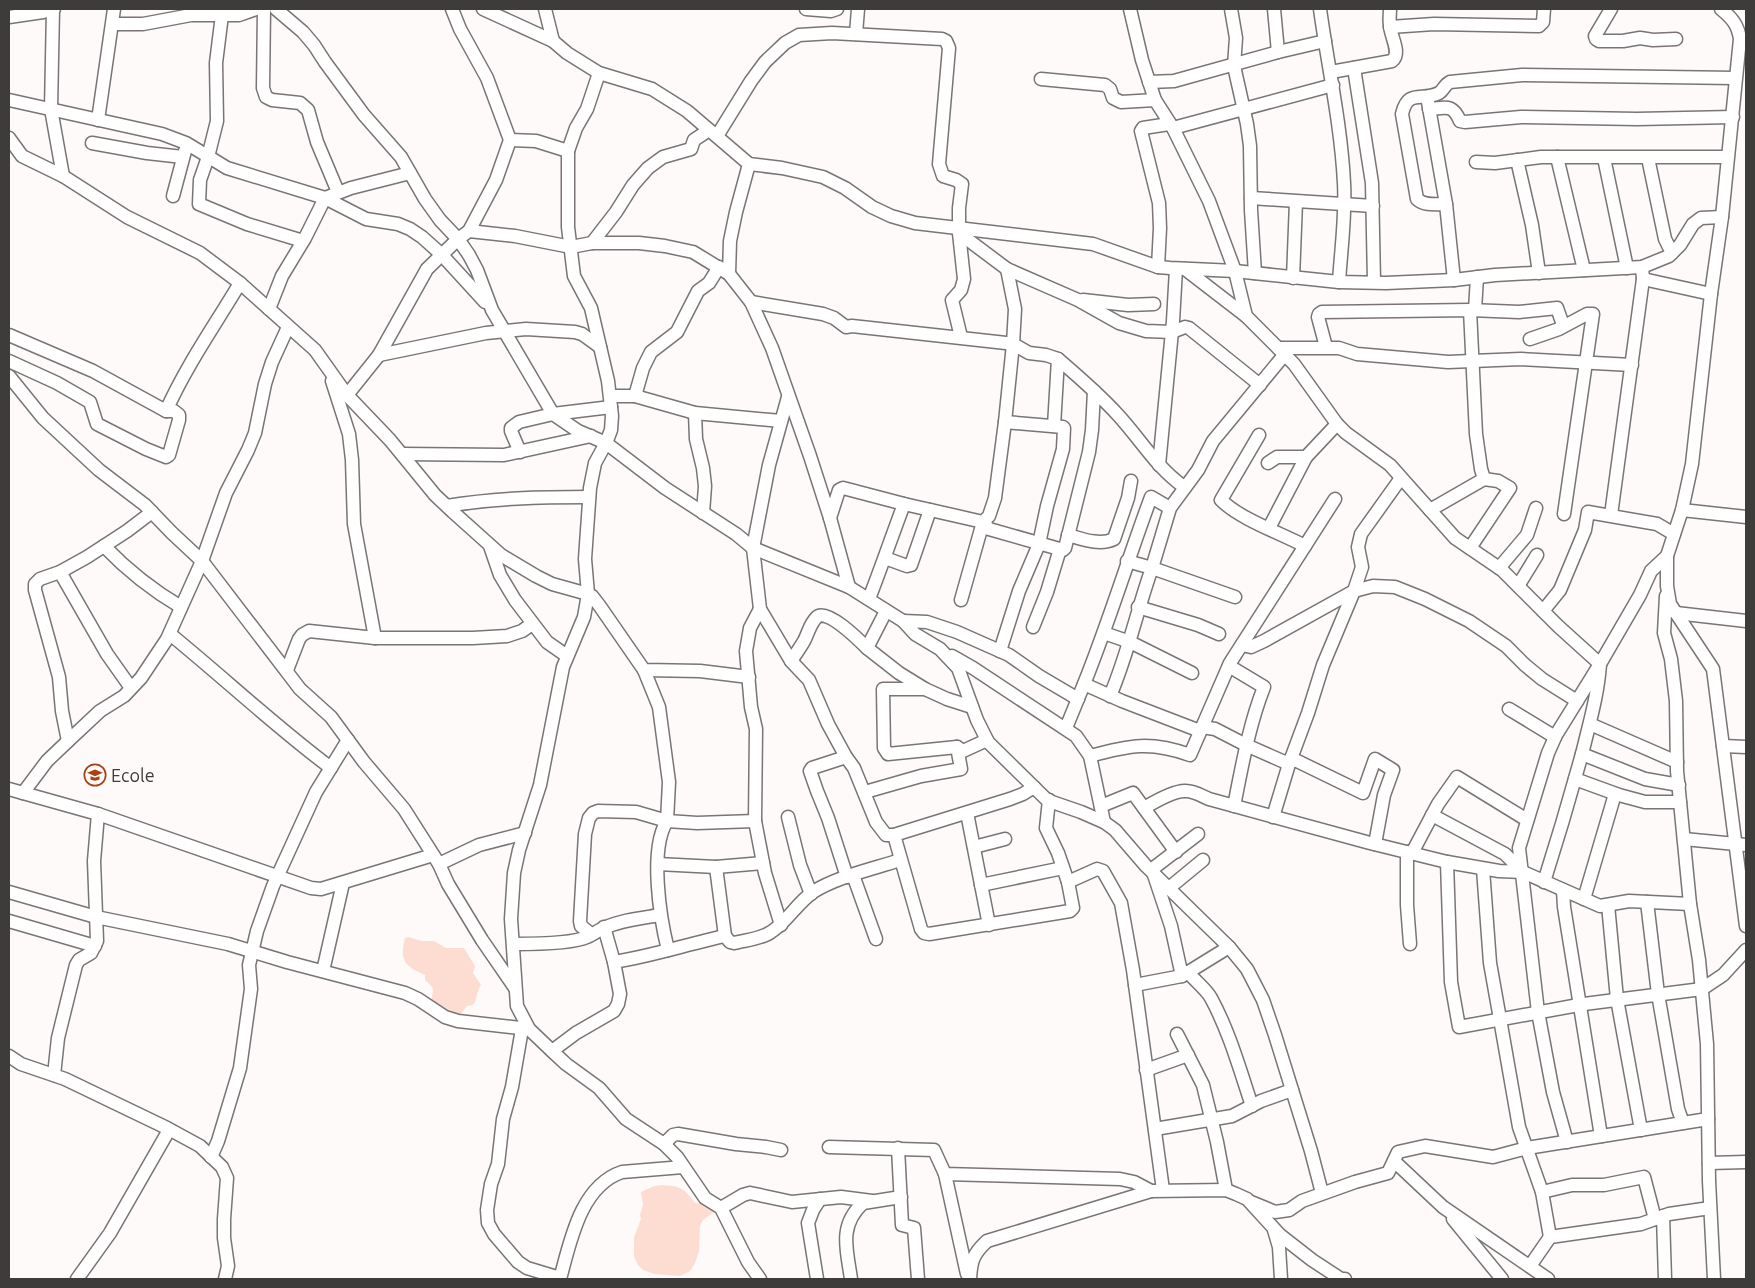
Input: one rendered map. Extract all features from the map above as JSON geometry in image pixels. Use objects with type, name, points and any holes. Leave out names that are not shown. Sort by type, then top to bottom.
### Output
[{"type":"street","points":[[9,16],[53,9],[51,109],[64,176]]},
{"type":"street","points":[[98,120],[114,9]]},
{"type":"street","points":[[113,24],[143,24],[191,15],[239,15],[256,9]]},
{"type":"street","points":[[264,9],[264,92],[269,99],[300,103],[308,110],[317,142],[338,192]]},
{"type":"street","points":[[276,9],[303,32],[314,45],[364,115],[401,156],[440,220],[458,238],[477,270],[492,310],[554,414],[565,423],[606,444],[665,488],[736,534],[753,548],[849,587],[903,621],[915,634],[973,668],[1066,728],[1076,736],[1090,756],[1104,822]]},
{"type":"street","points":[[347,395],[379,355],[427,269],[458,238],[469,231],[496,180],[510,140],[487,78],[460,30],[452,9]]},
{"type":"street","points":[[483,9],[553,41],[575,59],[599,73],[652,89],[687,111],[749,164],[782,168],[823,177],[845,188],[872,207],[891,216],[916,223],[958,231],[1093,244],[1158,267],[1235,271],[1339,282],[1454,280],[1627,268],[1712,294]]},
{"type":"street","points":[[545,9],[553,41]]},
{"type":"street","points":[[806,9],[831,11],[838,9]]},
{"type":"street","points":[[856,34],[858,9]]},
{"type":"street","points":[[1130,9],[1142,60],[1155,100],[1194,167],[1209,201],[1235,271],[1246,316]]},
{"type":"street","points":[[1231,9],[1236,38],[1234,66],[1244,108],[1250,146],[1255,273]]},
{"type":"street","points":[[1274,9],[1278,52]]},
{"type":"street","points":[[1320,9],[1332,78],[1344,181],[1345,205],[1339,282]]},
{"type":"street","points":[[1158,267],[1159,204],[1146,157],[1141,131],[1143,128],[1171,126],[1244,108],[1332,78],[1354,68],[1392,61],[1396,58],[1396,53],[1390,27],[1390,9]]},
{"type":"street","points":[[1390,27],[1434,24],[1539,26],[1543,22],[1544,9]]},
{"type":"street","points":[[1611,9],[1595,36],[1596,39],[1623,41],[1640,38],[1653,40],[1676,39]]},
{"type":"street","points":[[1714,1279],[1710,1208],[1707,1044],[1680,802],[1676,701],[1671,658],[1664,633],[1667,556],[1682,510],[1692,464],[1733,117],[1740,38],[1738,26],[1722,9]]},
{"type":"street","points":[[222,16],[216,51],[217,121],[200,180],[200,206],[247,224],[303,241]]},
{"type":"street","points":[[592,243],[648,168],[663,157],[690,149],[694,140],[713,133],[765,62],[785,43],[799,36],[832,33],[942,39],[948,44],[938,164],[943,176],[962,184],[958,231],[964,279],[961,290],[952,300],[962,337]]},
{"type":"street","points":[[1149,82],[1174,81],[1325,41]]},
{"type":"street","points":[[1354,68],[1369,161],[1373,206],[1374,282]]},
{"type":"street","points":[[599,73],[587,109],[576,128],[568,151],[568,227],[574,276],[591,308],[600,347],[611,402],[611,430],[606,444],[594,463],[589,497],[584,558],[588,594],[584,617],[564,667],[540,785],[524,833],[514,873],[511,919],[517,1006],[526,1029],[566,1064],[599,1088],[626,1119],[664,1144],[677,1157],[705,1198],[721,1208],[748,1262],[760,1279]]},
{"type":"street","points":[[1428,103],[1440,92],[1444,85],[1450,82],[1522,75],[1736,78]]},
{"type":"street","points":[[1041,79],[1105,85],[1110,89],[1113,98],[1121,102],[1155,100]]},
{"type":"street","points":[[1446,204],[1425,204],[1420,203],[1417,199],[1402,114],[1404,105],[1408,100],[1416,96],[1428,103],[1454,110],[1460,121],[1465,122],[1521,117],[1637,119],[1733,117]]},
{"type":"street","points":[[9,100],[162,134],[186,143],[227,168],[245,175],[325,198],[366,219],[398,224],[410,229],[441,254],[492,310]]},
{"type":"street","points":[[1428,103],[1446,204],[1454,280]]},
{"type":"street","points":[[9,138],[22,156],[64,176],[127,217],[200,253],[240,283],[288,328],[315,350],[347,395],[390,440],[446,506],[502,555],[536,576],[552,584],[592,596],[644,670],[659,706],[669,782],[667,821],[661,833],[658,892],[660,915],[668,950]]},
{"type":"street","points":[[510,140],[536,141],[568,151]]},
{"type":"street","points":[[92,143],[147,153],[183,157]]},
{"type":"street","points":[[173,196],[186,143]]},
{"type":"street","points":[[1476,162],[1495,163],[1557,157],[1727,157]]},
{"type":"street","points":[[1557,157],[1584,270]]},
{"type":"street","points":[[1604,158],[1627,268]]},
{"type":"street","points":[[1648,158],[1666,239],[1672,253]]},
{"type":"street","points":[[1517,160],[1532,225],[1539,273]]},
{"type":"street","points":[[636,396],[643,368],[651,352],[677,332],[698,291],[724,270],[736,212],[749,164]]},
{"type":"street","points":[[268,309],[282,276],[325,198],[338,192],[410,173]]},
{"type":"street","points":[[1251,198],[1373,206]]},
{"type":"street","points":[[1293,278],[1296,202]]},
{"type":"street","points":[[1643,273],[1669,256],[1680,245],[1693,224],[1701,218],[1722,217]]},
{"type":"street","points":[[469,231],[514,236],[571,247],[592,243],[639,243],[679,248],[693,252],[724,270],[751,302],[772,348],[830,518],[849,587]]},
{"type":"street","points":[[958,231],[1007,269],[1078,300],[1118,323],[1146,331],[1172,332],[1184,327],[1189,328],[1260,385]]},
{"type":"street","points":[[960,600],[983,522],[989,516],[995,498],[1005,422],[1015,309],[1007,269]]},
{"type":"street","points":[[1181,269],[1246,316],[1281,351],[1346,433],[1390,465],[1455,538],[1499,568],[1600,664]]},
{"type":"street","points":[[1159,465],[1172,332],[1181,269]]},
{"type":"street","points":[[1612,515],[1643,273]]},
{"type":"street","points":[[1477,277],[1473,310],[1472,361],[1476,434],[1484,479]]},
{"type":"street","points":[[166,410],[190,364],[240,283]]},
{"type":"street","points":[[1078,300],[1128,305],[1154,304]]},
{"type":"street","points":[[751,302],[823,314],[834,318],[846,328],[852,326],[1013,344],[1029,353],[1058,359],[1117,414],[1159,465],[1171,478],[1184,487]]},
{"type":"street","points":[[1326,347],[1318,317],[1322,312],[1473,310],[1519,312],[1557,308],[1563,325]]},
{"type":"street","points":[[1530,339],[1559,329],[1563,325],[1587,314],[1593,314],[1564,514]]},
{"type":"street","points":[[23,793],[48,761],[68,741],[100,711],[124,696],[141,678],[170,634],[202,560],[226,492],[255,434],[265,384],[272,362],[288,328]]},
{"type":"street","points":[[379,355],[486,333],[526,329],[574,332],[582,334],[600,347]]},
{"type":"street","points":[[9,336],[93,370],[166,410],[176,412],[179,415],[179,420],[169,454],[162,456],[97,424],[90,402],[27,368],[9,361]]},
{"type":"street","points":[[1281,351],[1326,347],[1345,349],[1357,354],[1448,362],[1521,360],[1632,365]]},
{"type":"street","points":[[1110,696],[1130,642],[1138,607],[1170,508],[1198,470],[1213,441],[1260,385],[1281,351]]},
{"type":"street","points":[[1054,426],[1058,359]]},
{"type":"street","points":[[327,366],[349,434],[352,460],[354,524],[375,638]]},
{"type":"street","points":[[9,376],[43,418],[99,470],[132,494],[202,560],[300,688],[331,716],[364,762],[404,809],[436,859],[448,884],[515,988]]},
{"type":"street","points":[[830,518],[839,490],[843,488],[983,522],[988,529],[1063,550],[1089,452],[1094,391]]},
{"type":"street","points":[[520,452],[510,431],[518,422],[636,396],[695,412],[781,421]]},
{"type":"street","points":[[788,396],[768,465],[753,548],[760,609],[791,661],[809,680],[828,724],[866,792],[876,822],[886,835],[894,835],[1022,794],[1034,786]]},
{"type":"street","points":[[695,412],[696,440],[705,486],[703,513]]},
{"type":"street","points":[[1000,651],[1019,591],[1039,544],[1047,506],[1063,449],[1064,428],[1005,422]]},
{"type":"street","points":[[1269,528],[1306,457],[1337,424]]},
{"type":"street","points":[[1259,435],[1221,500],[1229,508],[1248,519],[1305,546]]},
{"type":"street","points":[[402,454],[496,456],[591,436]]},
{"type":"street","points":[[1268,463],[1277,458],[1306,457]]},
{"type":"street","points":[[1273,817],[1323,665],[1354,592],[1362,567],[1358,548],[1361,534],[1401,478]]},
{"type":"street","points":[[1430,510],[1484,479],[1498,481],[1510,488],[1470,548]]},
{"type":"street","points":[[1068,536],[1096,542],[1114,539],[1128,498],[1131,481]]},
{"type":"street","points":[[446,506],[479,500],[509,498],[589,497]]},
{"type":"street","points":[[1066,728],[1104,633],[1127,561],[1151,497],[1170,508]]},
{"type":"street","points":[[1090,756],[1123,747],[1145,745],[1165,747],[1190,755],[1229,666],[1335,499]]},
{"type":"street","points":[[869,600],[904,504]]},
{"type":"street","points":[[1499,568],[1527,535],[1536,508]]},
{"type":"street","points":[[885,558],[907,566],[911,565],[930,510]]},
{"type":"street","points":[[1682,510],[1746,518]]},
{"type":"street","points":[[68,741],[62,711],[59,677],[35,584],[37,580],[60,572],[104,546],[152,512]]},
{"type":"street","points":[[1543,611],[1560,590],[1585,530],[1588,512],[1657,524],[1674,534]]},
{"type":"street","points":[[489,544],[500,575],[532,624],[547,642],[568,656]]},
{"type":"street","points":[[104,546],[149,587],[181,607]]},
{"type":"street","points":[[1034,627],[1060,550]]},
{"type":"street","points":[[1518,586],[1537,555]]},
{"type":"street","points":[[1567,1142],[1553,1092],[1538,1012],[1519,848],[1548,753],[1555,737],[1600,664],[1651,571],[1667,556]]},
{"type":"street","points":[[1127,561],[1235,598]]},
{"type":"street","points":[[60,572],[107,654],[131,688]]},
{"type":"street","points":[[1242,645],[1250,647],[1354,592],[1373,586],[1396,587],[1469,621],[1506,646],[1542,679],[1577,702]]},
{"type":"street","points":[[1667,586],[1670,604],[1713,669],[1723,746],[1741,845],[1746,926]]},
{"type":"street","points":[[1138,607],[1198,625],[1219,634]]},
{"type":"street","points":[[760,609],[750,628],[747,639],[751,707],[756,729],[755,821],[763,863],[780,925]]},
{"type":"street","points":[[867,648],[886,611]]},
{"type":"street","points":[[1676,613],[1746,621]]},
{"type":"street","points":[[791,661],[814,620],[821,615],[830,617],[867,648],[925,689],[948,700],[972,707]]},
{"type":"street","points":[[903,621],[927,622],[958,632],[1000,651],[1078,699]]},
{"type":"street","points":[[287,670],[299,639],[302,635],[309,632],[375,638],[507,636],[522,631],[532,624]]},
{"type":"street","points":[[1104,633],[1130,642],[1192,673]]},
{"type":"street","points":[[170,634],[216,671],[277,726],[331,768]]},
{"type":"street","points":[[940,649],[958,668],[972,707],[987,740],[1048,800],[1104,822],[1115,830],[1152,872],[1229,947],[1247,970],[1263,1000],[1322,1193]]},
{"type":"street","points":[[1544,882],[1590,724],[1598,688],[1600,664]]},
{"type":"street","points":[[1229,666],[1264,687],[1254,712],[1234,806]]},
{"type":"street","points":[[644,670],[700,670],[749,677]]},
{"type":"street","points":[[1084,684],[1110,696],[1201,729],[1215,729],[1246,745],[1290,761],[1363,794],[1375,759],[1393,770],[1384,795],[1375,844]]},
{"type":"street","points":[[925,689],[883,689],[884,748],[888,754],[957,747],[963,751],[987,740]]},
{"type":"street","points":[[1509,709],[1555,737]]},
{"type":"street","points":[[1590,724],[1677,762]]},
{"type":"street","points":[[211,1157],[240,1068],[251,989],[249,965],[251,951],[277,877],[316,792],[348,740]]},
{"type":"street","points":[[1723,746],[1746,748]]},
{"type":"street","points":[[866,792],[920,776],[961,769],[957,747]]},
{"type":"street","points":[[1582,754],[1645,778],[1679,785]]},
{"type":"street","points":[[846,757],[812,768],[810,772],[876,939]]},
{"type":"street","points":[[1410,944],[1407,905],[1410,853],[1457,777],[1527,820]]},
{"type":"street","points":[[1575,779],[1615,794],[1645,802],[1680,802]]},
{"type":"street","points":[[9,788],[98,814],[296,884],[316,889],[343,883],[359,876],[436,859],[524,833]]},
{"type":"street","points":[[1144,808],[1155,801],[1183,791],[1189,791],[1209,799],[1273,817],[1447,862],[1483,869],[1523,872]]},
{"type":"street","points":[[1101,806],[1133,793],[1176,852]]},
{"type":"street","points":[[1584,899],[1615,794]]},
{"type":"street","points":[[894,835],[921,929],[924,933],[929,934],[1072,910],[1064,868],[1046,828],[1048,800]]},
{"type":"street","points":[[591,934],[581,926],[580,921],[585,834],[589,818],[593,813],[598,811],[636,812],[667,821],[755,821]]},
{"type":"street","points":[[967,813],[989,924]]},
{"type":"street","points":[[54,1075],[58,1038],[76,965],[79,960],[91,953],[96,946],[94,861],[98,814]]},
{"type":"street","points":[[1432,815],[1505,854],[1523,872],[1600,906],[1629,901],[1690,904]]},
{"type":"street","points":[[788,816],[800,865],[811,894]]},
{"type":"street","points":[[1152,872],[1198,834]]},
{"type":"street","points":[[974,847],[1005,839]]},
{"type":"street","points":[[1684,839],[1741,845]]},
{"type":"street","points":[[716,867],[725,936],[730,942],[734,943],[764,936],[780,925],[811,894],[850,876],[900,860]]},
{"type":"street","points":[[1169,888],[1203,860]]},
{"type":"street","points":[[1447,862],[1451,982],[1459,1027],[1617,999],[1702,989],[1723,975],[1746,950]]},
{"type":"street","points":[[658,864],[716,867],[763,863]]},
{"type":"street","points":[[981,885],[1064,868]]},
{"type":"street","points":[[1068,882],[1098,869],[1103,870],[1121,903],[1135,985],[1155,1129],[1157,1190]]},
{"type":"street","points":[[1483,869],[1490,963],[1519,1127],[1542,1192],[1550,1237],[1534,1272]]},
{"type":"street","points":[[1152,872],[1185,974],[1210,996],[1234,1050],[1252,1106]]},
{"type":"street","points":[[323,971],[343,883]]},
{"type":"street","points":[[1563,890],[1579,1005],[1601,1136]]},
{"type":"street","points":[[9,892],[96,917],[139,927],[198,937],[405,994],[418,999],[445,1017],[458,1021],[480,1022],[526,1029]]},
{"type":"street","points":[[1647,902],[1658,994],[1678,1109],[1683,1123]]},
{"type":"street","points":[[1608,905],[1617,999],[1641,1130]]},
{"type":"street","points":[[514,944],[563,942],[586,938],[604,927],[660,915]]},
{"type":"street","points":[[9,922],[96,946]]},
{"type":"street","points":[[552,1051],[576,1033],[614,1011],[618,1004],[620,994],[614,962],[604,927]]},
{"type":"street","points":[[614,962],[638,958],[725,936]]},
{"type":"street","points":[[1135,985],[1185,974],[1229,947]]},
{"type":"street","points":[[526,1029],[503,1119],[498,1164],[491,1184],[488,1210],[488,1223],[494,1234],[518,1262],[527,1268],[560,1279],[576,1222],[584,1207],[602,1184],[615,1174],[622,1172],[683,1168]]},
{"type":"street","points":[[1177,1034],[1203,1085],[1226,1190]]},
{"type":"street","points":[[1146,1070],[1188,1055]]},
{"type":"street","points":[[9,1056],[21,1064],[65,1079],[170,1130],[200,1146],[222,1167],[228,1178],[224,1219],[224,1238],[228,1266],[225,1279]]},
{"type":"street","points":[[1155,1129],[1212,1121],[1232,1116],[1261,1101],[1292,1090]]},
{"type":"street","points":[[969,1279],[971,1260],[987,1241],[1157,1190],[1226,1190],[1275,1212],[1289,1210],[1302,1201],[1322,1193],[1388,1173],[1398,1152],[1425,1146],[1493,1157],[1527,1148],[1708,1119]]},
{"type":"street","points":[[77,1279],[110,1233],[170,1130]]},
{"type":"street","points":[[664,1144],[673,1135],[678,1134],[736,1144],[766,1146],[781,1150]]},
{"type":"street","points":[[829,1146],[934,1150],[945,1174],[969,1279]]},
{"type":"street","points":[[898,1148],[902,1225],[914,1228],[918,1279]]},
{"type":"street","points":[[1394,1161],[1443,1207],[1502,1279]]},
{"type":"street","points":[[1709,1163],[1746,1162]]},
{"type":"street","points":[[945,1174],[1120,1179],[1157,1190]]},
{"type":"street","points":[[1542,1192],[1572,1185],[1604,1185],[1644,1177],[1659,1218],[1665,1279]]},
{"type":"street","points":[[721,1208],[750,1193],[792,1202],[841,1197],[872,1201]]},
{"type":"street","points":[[851,1279],[845,1233],[857,1208],[863,1203],[896,1199],[901,1196]]},
{"type":"street","points":[[817,1279],[808,1223],[820,1199]]},
{"type":"street","points":[[1247,1200],[1273,1228],[1312,1260],[1341,1279],[1345,1279]]},
{"type":"street","points":[[1443,1207],[1534,1272],[1548,1279]]},
{"type":"street","points":[[1550,1237],[1641,1224],[1659,1218],[1710,1208]]},
{"type":"street","points":[[1273,1228],[1279,1247],[1281,1279]]},
{"type":"shaded area","points":[[408,937],[422,941],[434,941],[446,948],[464,948],[475,966],[473,973],[481,985],[473,1005],[467,1006],[459,1016],[452,1016],[432,1003],[433,989],[425,980],[425,975],[408,965],[403,957],[405,938]]},
{"type":"shaded area","points":[[662,1185],[682,1189],[695,1203],[708,1204],[715,1211],[703,1220],[700,1226],[699,1251],[695,1263],[690,1271],[680,1276],[654,1274],[643,1270],[634,1257],[634,1237],[641,1219],[640,1215],[643,1205],[641,1192],[654,1186]]},
{"type":"place","name":"Ecole","points":[[95,775]]}]
